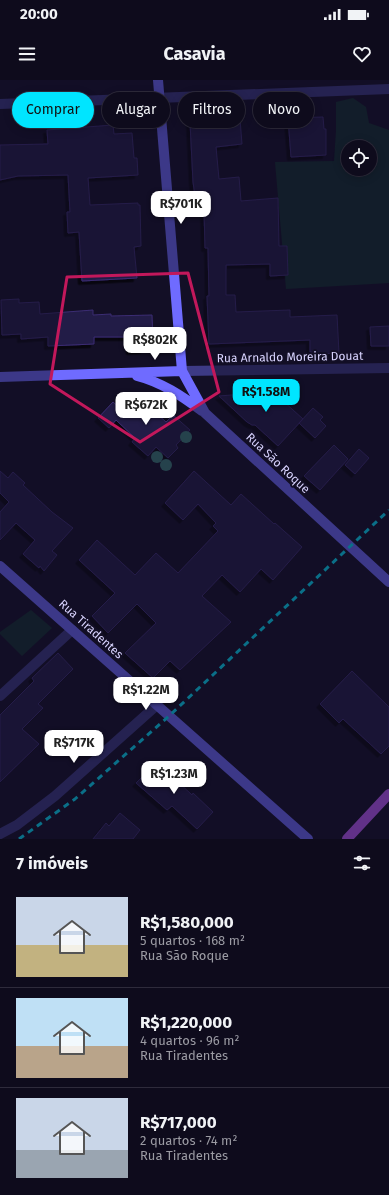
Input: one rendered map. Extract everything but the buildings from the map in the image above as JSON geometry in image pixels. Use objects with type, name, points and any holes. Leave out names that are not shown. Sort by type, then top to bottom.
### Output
[{"type":"main road","points":[[347,839],[389,794]]},
{"type":"street","name":"Rua São Roque","points":[[158,80],[159,92]]},
{"type":"street","points":[[170,98],[389,89]]},
{"type":"street","points":[[0,104],[102,100]]},
{"type":"street","name":"Rua São Roque","points":[[162,128],[182,371],[205,413],[389,582]]},
{"type":"street","name":"Rua Arnaldo Moreira Douat","points":[[0,377],[182,371],[389,368]]},
{"type":"street","points":[[128,373],[163,386],[205,413]]},
{"type":"street","name":"Rua Tiradentes","points":[[0,566],[308,839]]},
{"type":"street","points":[[0,696],[72,630]]},
{"type":"street","points":[[0,834],[17,824],[55,796],[157,705]]},
{"type":"highlighted area","points":[[188,273],[219,392],[140,442],[50,384],[67,277]]},
{"type":"green space","points":[[353,98],[366,107],[369,123],[389,130],[389,283],[286,289],[275,162],[334,161],[336,102]]},
{"type":"green space","points":[[31,610],[52,628],[22,656],[0,634],[0,632]]},
{"type":"railway","points":[[19,839],[75,799],[169,716],[389,510]]}]
